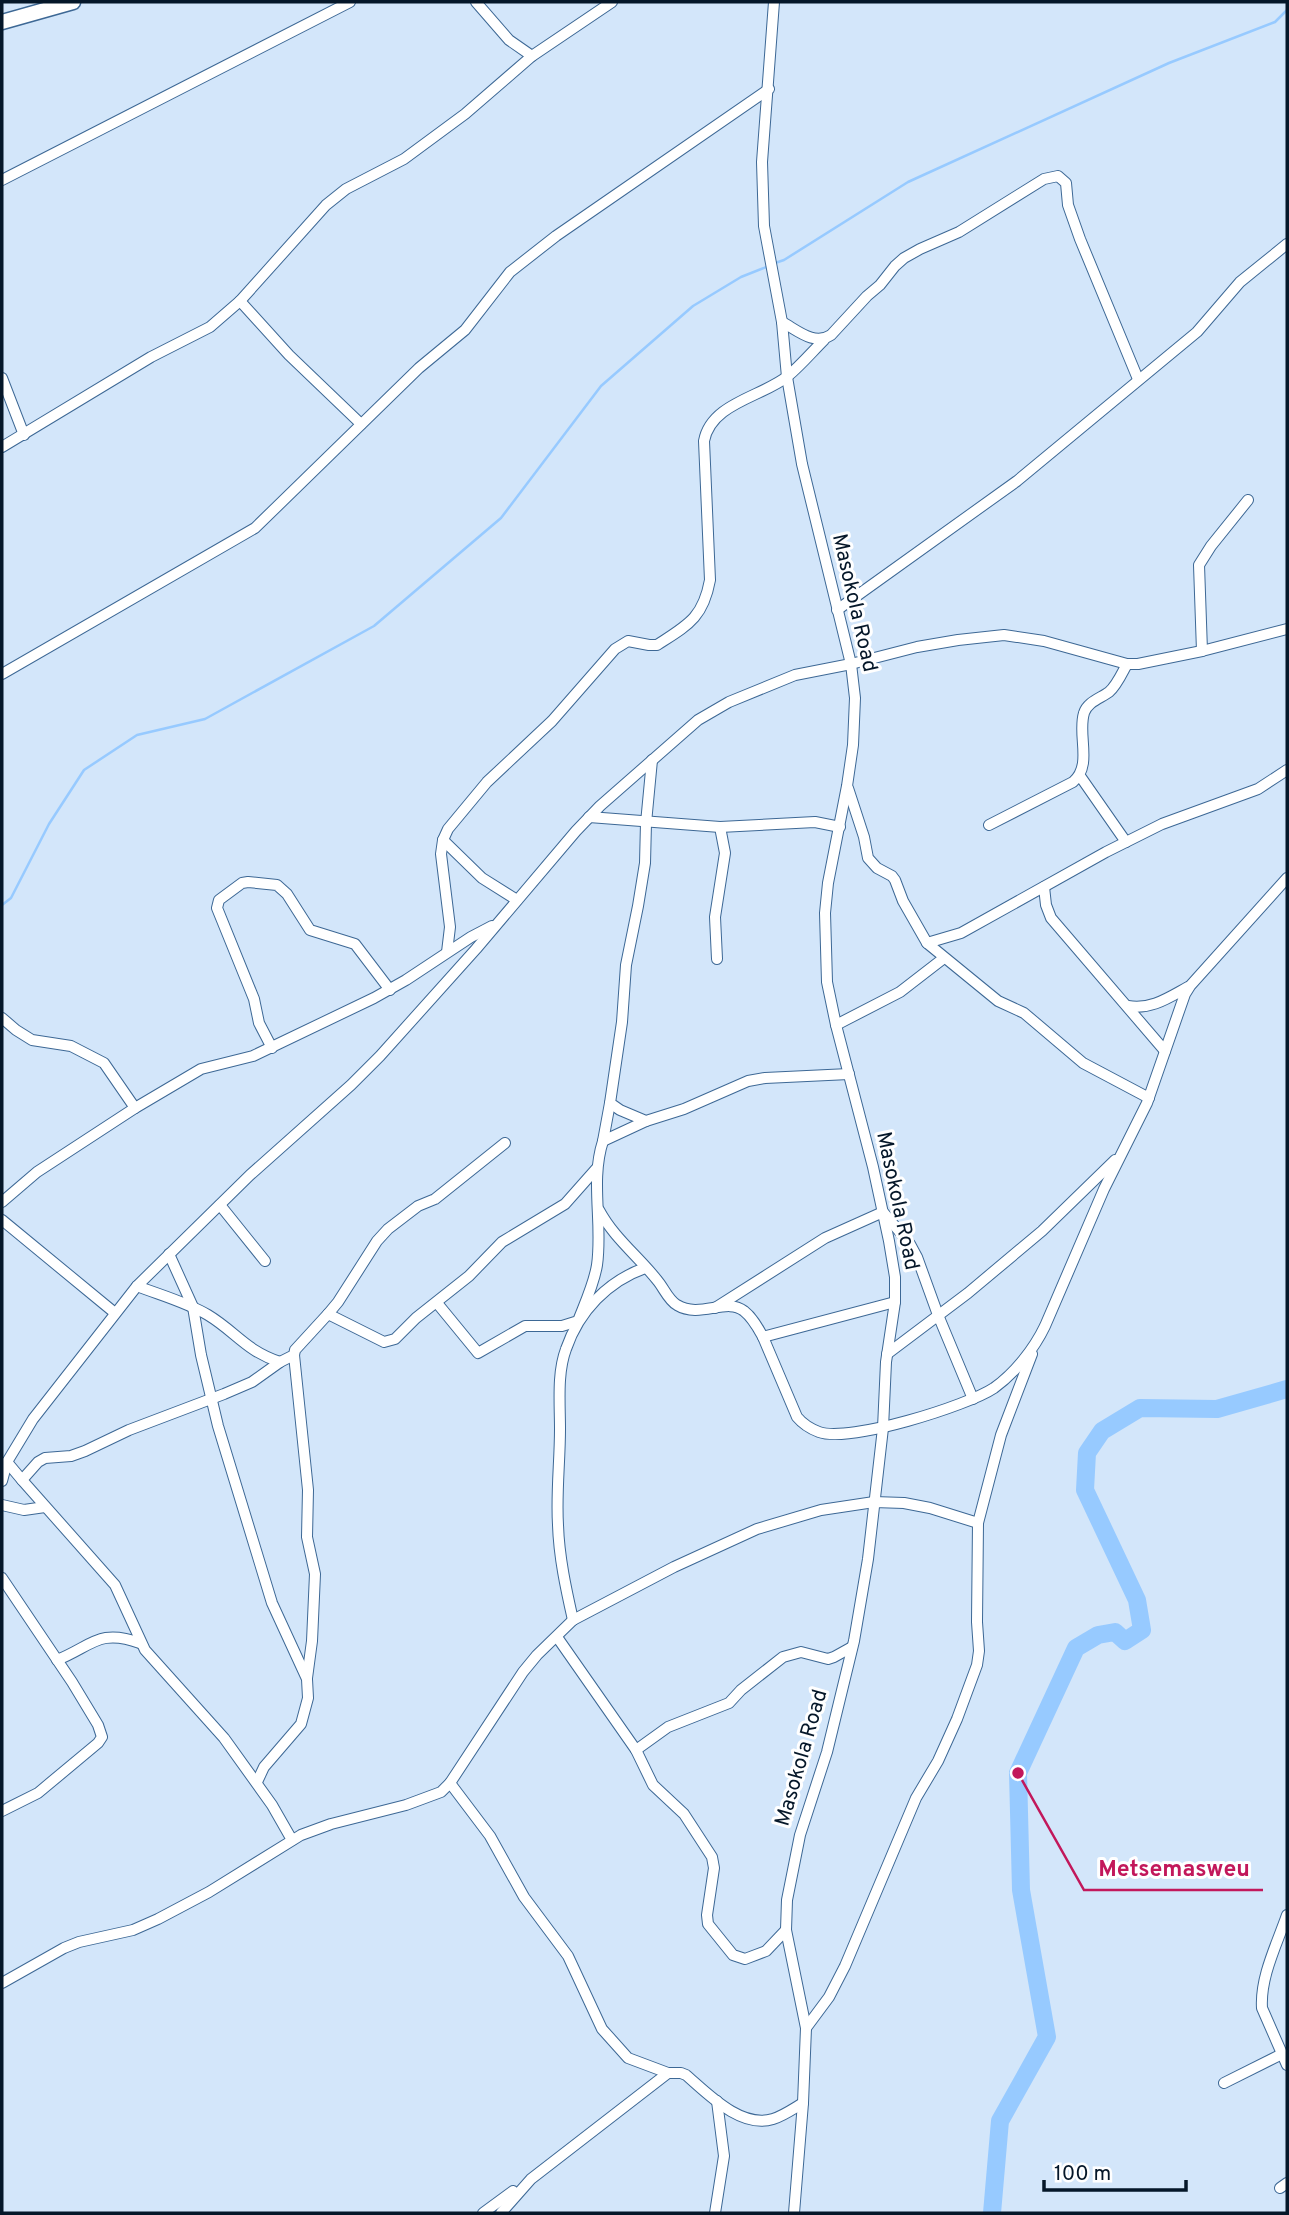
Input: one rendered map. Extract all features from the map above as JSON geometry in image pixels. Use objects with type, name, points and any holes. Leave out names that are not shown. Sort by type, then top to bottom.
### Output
[{"type":"street","points":[[2,22],[73,2]]},
{"type":"street","points":[[2,180],[350,2]]},
{"type":"street","points":[[476,2],[509,40],[532,56]]},
{"type":"street","points":[[2,447],[102,385],[210,327],[240,301],[326,205],[346,189],[404,159],[465,114],[532,56],[612,2]]},
{"type":"street","points":[[2,674],[246,535],[419,368],[465,330],[510,272],[556,236],[768,89],[775,2]]},
{"type":"street","name":"Masokola Road","points":[[768,89],[762,162],[767,251],[782,322],[787,377],[802,464],[851,664],[855,698],[855,722],[847,786],[828,883],[825,913],[827,982],[883,1212],[895,1277],[883,1428],[868,1559],[852,1647],[827,1752],[800,1835],[787,1899],[786,1930],[806,2028],[803,2103],[793,2213]]},
{"type":"street","points":[[447,952],[450,928],[441,854],[443,840],[456,816],[487,782],[552,720],[615,649],[628,641],[657,645],[701,611],[709,580],[704,441],[706,432],[730,407],[787,377],[880,285],[895,265],[920,249],[959,232],[1044,178],[1058,176],[1066,183],[1068,205],[1080,239],[1138,379]]},
{"type":"street","points":[[838,610],[1017,481],[1197,332],[1240,282],[1287,244]]},
{"type":"street","points":[[240,301],[289,355],[361,424]]},
{"type":"street","points":[[782,322],[816,340],[824,340]]},
{"type":"street","points":[[2,378],[24,435]]},
{"type":"street","points":[[1202,651],[1199,565],[1248,500]]},
{"type":"street","points":[[2,1481],[7,1462],[33,1419],[137,1286],[219,1205],[380,1056],[589,817],[698,720],[729,702],[795,674],[851,664],[918,647],[1004,635],[1044,641],[1128,664],[1160,661],[1287,629]]},
{"type":"street","points":[[989,825],[1080,776],[1083,766],[1083,713],[1116,685],[1128,664]]},
{"type":"street","points":[[573,1620],[558,1526],[559,1391],[565,1350],[594,1280],[598,1262],[596,1169],[610,1102],[622,1022],[625,965],[645,863],[652,760]]},
{"type":"street","points":[[927,943],[961,933],[1161,824],[1258,789],[1287,770]]},
{"type":"street","points":[[1080,776],[1126,842]]},
{"type":"street","points":[[847,786],[868,858],[895,880],[903,901],[927,943],[998,1001],[1024,1013],[1083,1063],[1149,1098]]},
{"type":"street","points":[[589,817],[720,827],[816,822],[840,827]]},
{"type":"street","points":[[716,959],[715,916],[725,853],[720,827]]},
{"type":"street","points":[[443,840],[482,878],[517,900]]},
{"type":"street","points":[[806,2028],[829,1997],[845,1966],[916,1798],[938,1761],[957,1719],[977,1665],[978,1523],[1001,1434],[1034,1348],[1120,1154],[1149,1098],[1185,994],[1287,878]]},
{"type":"street","points":[[272,1048],[259,1023],[254,999],[217,908],[219,900],[242,883],[277,885],[310,930],[355,944],[390,990]]},
{"type":"street","points":[[1044,887],[1051,918],[1165,1051]]},
{"type":"street","points":[[2,1202],[37,1172],[201,1069],[253,1056],[390,990],[499,922]]},
{"type":"street","points":[[836,1025],[900,992],[944,958]]},
{"type":"street","points":[[1128,1006],[1140,1009],[1149,1007],[1190,986]]},
{"type":"street","points":[[2,1018],[32,1040],[71,1046],[104,1063],[135,1108]]},
{"type":"street","points":[[603,1141],[748,1081],[849,1074]]},
{"type":"street","points":[[610,1102],[620,1110],[646,1121]]},
{"type":"street","points":[[257,1782],[267,1763],[301,1724],[308,1699],[307,1679],[315,1574],[307,1537],[308,1490],[295,1350],[338,1302],[370,1251],[388,1229],[418,1206],[435,1199],[505,1143]]},
{"type":"street","points":[[887,1354],[1042,1231],[1120,1154]]},
{"type":"street","points":[[328,1314],[377,1339],[395,1339],[416,1318],[469,1276],[502,1242],[565,1204],[596,1169]]},
{"type":"street","points":[[219,1205],[265,1261]]},
{"type":"street","points":[[598,1210],[612,1231],[657,1279],[673,1303],[695,1312],[728,1306],[743,1310],[763,1338],[797,1417],[819,1433],[836,1434],[883,1428],[973,1399],[995,1387],[1034,1348]]},
{"type":"street","points":[[715,1308],[825,1238],[883,1212],[910,1244],[917,1257],[973,1399]]},
{"type":"street","points":[[2,1220],[115,1313]]},
{"type":"street","points":[[169,1254],[193,1307],[211,1399],[232,1478],[272,1603],[307,1679]]},
{"type":"street","points":[[437,1303],[478,1353],[524,1326],[562,1326],[578,1321],[612,1284],[629,1273],[646,1268]]},
{"type":"street","points":[[137,1286],[193,1307],[221,1325],[244,1345],[280,1362]]},
{"type":"street","points":[[763,1338],[895,1302]]},
{"type":"street","points":[[22,1480],[45,1458],[71,1456],[129,1430],[211,1399],[251,1382],[294,1355]]},
{"type":"street","points":[[7,1462],[115,1585],[140,1643],[206,1716],[244,1765],[292,1840]]},
{"type":"street","points":[[2,1983],[64,1948],[95,1937],[133,1930],[158,1919],[209,1892],[292,1840],[331,1824],[406,1805],[441,1792],[450,1783],[537,1654],[573,1620],[674,1567],[757,1529],[821,1510],[874,1502],[904,1503],[930,1508],[978,1523]]},
{"type":"street","points":[[2,1504],[24,1510],[45,1507]]},
{"type":"street","points":[[2,1578],[98,1725],[102,1737],[38,1793],[2,1811]]},
{"type":"street","points":[[57,1660],[103,1637],[120,1637],[140,1643]]},
{"type":"street","points":[[556,1637],[636,1750],[656,1789],[684,1814],[712,1857],[715,1868],[707,1915],[708,1924],[733,1955],[745,1959],[761,1954],[786,1930]]},
{"type":"street","points":[[636,1750],[668,1727],[729,1703],[741,1690],[783,1657],[801,1652],[828,1659],[852,1647]]},
{"type":"street","points":[[244,1765],[257,1766],[267,1763]]},
{"type":"street","points":[[450,1783],[490,1836],[524,1897],[568,1956],[602,2029],[628,2058],[668,2073],[686,2075],[717,2101],[744,2118],[770,2120],[803,2103]]},
{"type":"street","points":[[1287,1916],[1261,1998],[1262,2008],[1287,2065]]},
{"type":"street","points":[[1224,2083],[1282,2054]]},
{"type":"street","points":[[483,2213],[527,2183],[668,2073]]},
{"type":"street","points":[[715,2213],[724,2156],[717,2101]]},
{"type":"street","points":[[500,2213],[527,2183]]},
{"type":"waterway","points":[[775,263],[784,260],[908,182],[1169,63],[1275,22],[1287,10]]},
{"type":"waterway","points":[[2,905],[11,898],[49,824],[84,770],[137,735],[205,719],[374,626],[501,518],[601,386],[693,306],[741,277],[769,266]]},
{"type":"waterway","points":[[992,2213],[1000,2121],[1047,2037],[1021,1890],[1018,1773],[1076,1648],[1098,1635],[1115,1632],[1125,1641],[1142,1630],[1137,1600],[1085,1490],[1087,1453],[1102,1431],[1140,1408],[1217,1409],[1287,1389]]},
{"type":"place","name":"Metsemasweu","points":[[1018,1773]]}]
